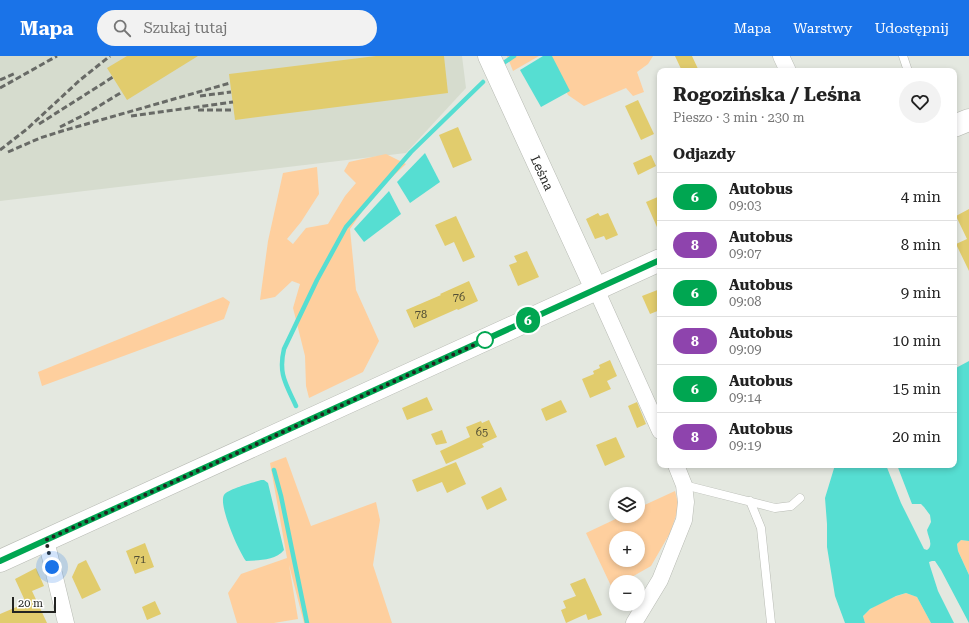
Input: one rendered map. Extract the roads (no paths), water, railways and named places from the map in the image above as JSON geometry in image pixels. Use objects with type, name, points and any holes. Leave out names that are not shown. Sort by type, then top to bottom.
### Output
[{"type":"street","name":"Leśna","points":[[489,56],[596,289]]},
{"type":"street","points":[[781,56],[787,68]]},
{"type":"street","points":[[957,125],[969,120]]},
{"type":"street","points":[[0,561],[657,261]]},
{"type":"street","points":[[596,289],[657,423]]},
{"type":"street","points":[[634,623],[660,580],[684,520],[686,502],[684,485],[677,468]]},
{"type":"street","points":[[46,540],[66,623]]},
{"type":"lane","points":[[903,56],[907,68]]},
{"type":"lane","points":[[684,485],[775,508],[791,506],[800,498]]},
{"type":"lane","points":[[750,501],[761,528],[771,623]]},
{"type":"water","points":[[543,56],[552,56],[570,91],[541,107],[520,70]]},
{"type":"water","points":[[425,153],[440,182],[410,203],[397,182]]},
{"type":"water","points":[[389,191],[401,214],[364,242],[354,229]]},
{"type":"water","points":[[969,361],[969,541],[961,540],[957,544],[958,551],[969,575],[969,623],[941,570],[935,561],[932,561],[929,562],[938,591],[954,623],[931,623],[917,597],[906,593],[896,596],[870,609],[863,616],[865,623],[845,623],[835,596],[827,547],[825,498],[834,468],[887,468],[901,503],[924,549],[927,550],[930,546],[927,530],[931,522],[930,515],[921,504],[912,504],[898,468],[957,468],[957,367]]},
{"type":"water","points":[[261,480],[268,483],[284,550],[280,554],[271,558],[246,561],[226,518],[223,500],[226,493],[241,486]]},
{"type":"waterway","points":[[505,62],[514,56]]},
{"type":"waterway","points":[[296,406],[284,379],[282,365],[284,349],[317,280],[346,227],[411,152],[483,82]]},
{"type":"waterway","points":[[274,470],[281,496],[307,623]]},
{"type":"railway","points":[[0,88],[57,56]]},
{"type":"railway","points":[[0,150],[27,129],[80,80],[110,56]]},
{"type":"railway","points":[[0,80],[16,73]]},
{"type":"railway","points":[[39,124],[113,77]]},
{"type":"railway","points":[[8,152],[40,138],[62,131],[230,83]]},
{"type":"railway","points":[[60,127],[86,114],[122,92]]},
{"type":"railway","points":[[200,96],[231,92]]},
{"type":"railway","points":[[131,116],[233,102]]},
{"type":"railway","points":[[198,110],[234,110]]}]
